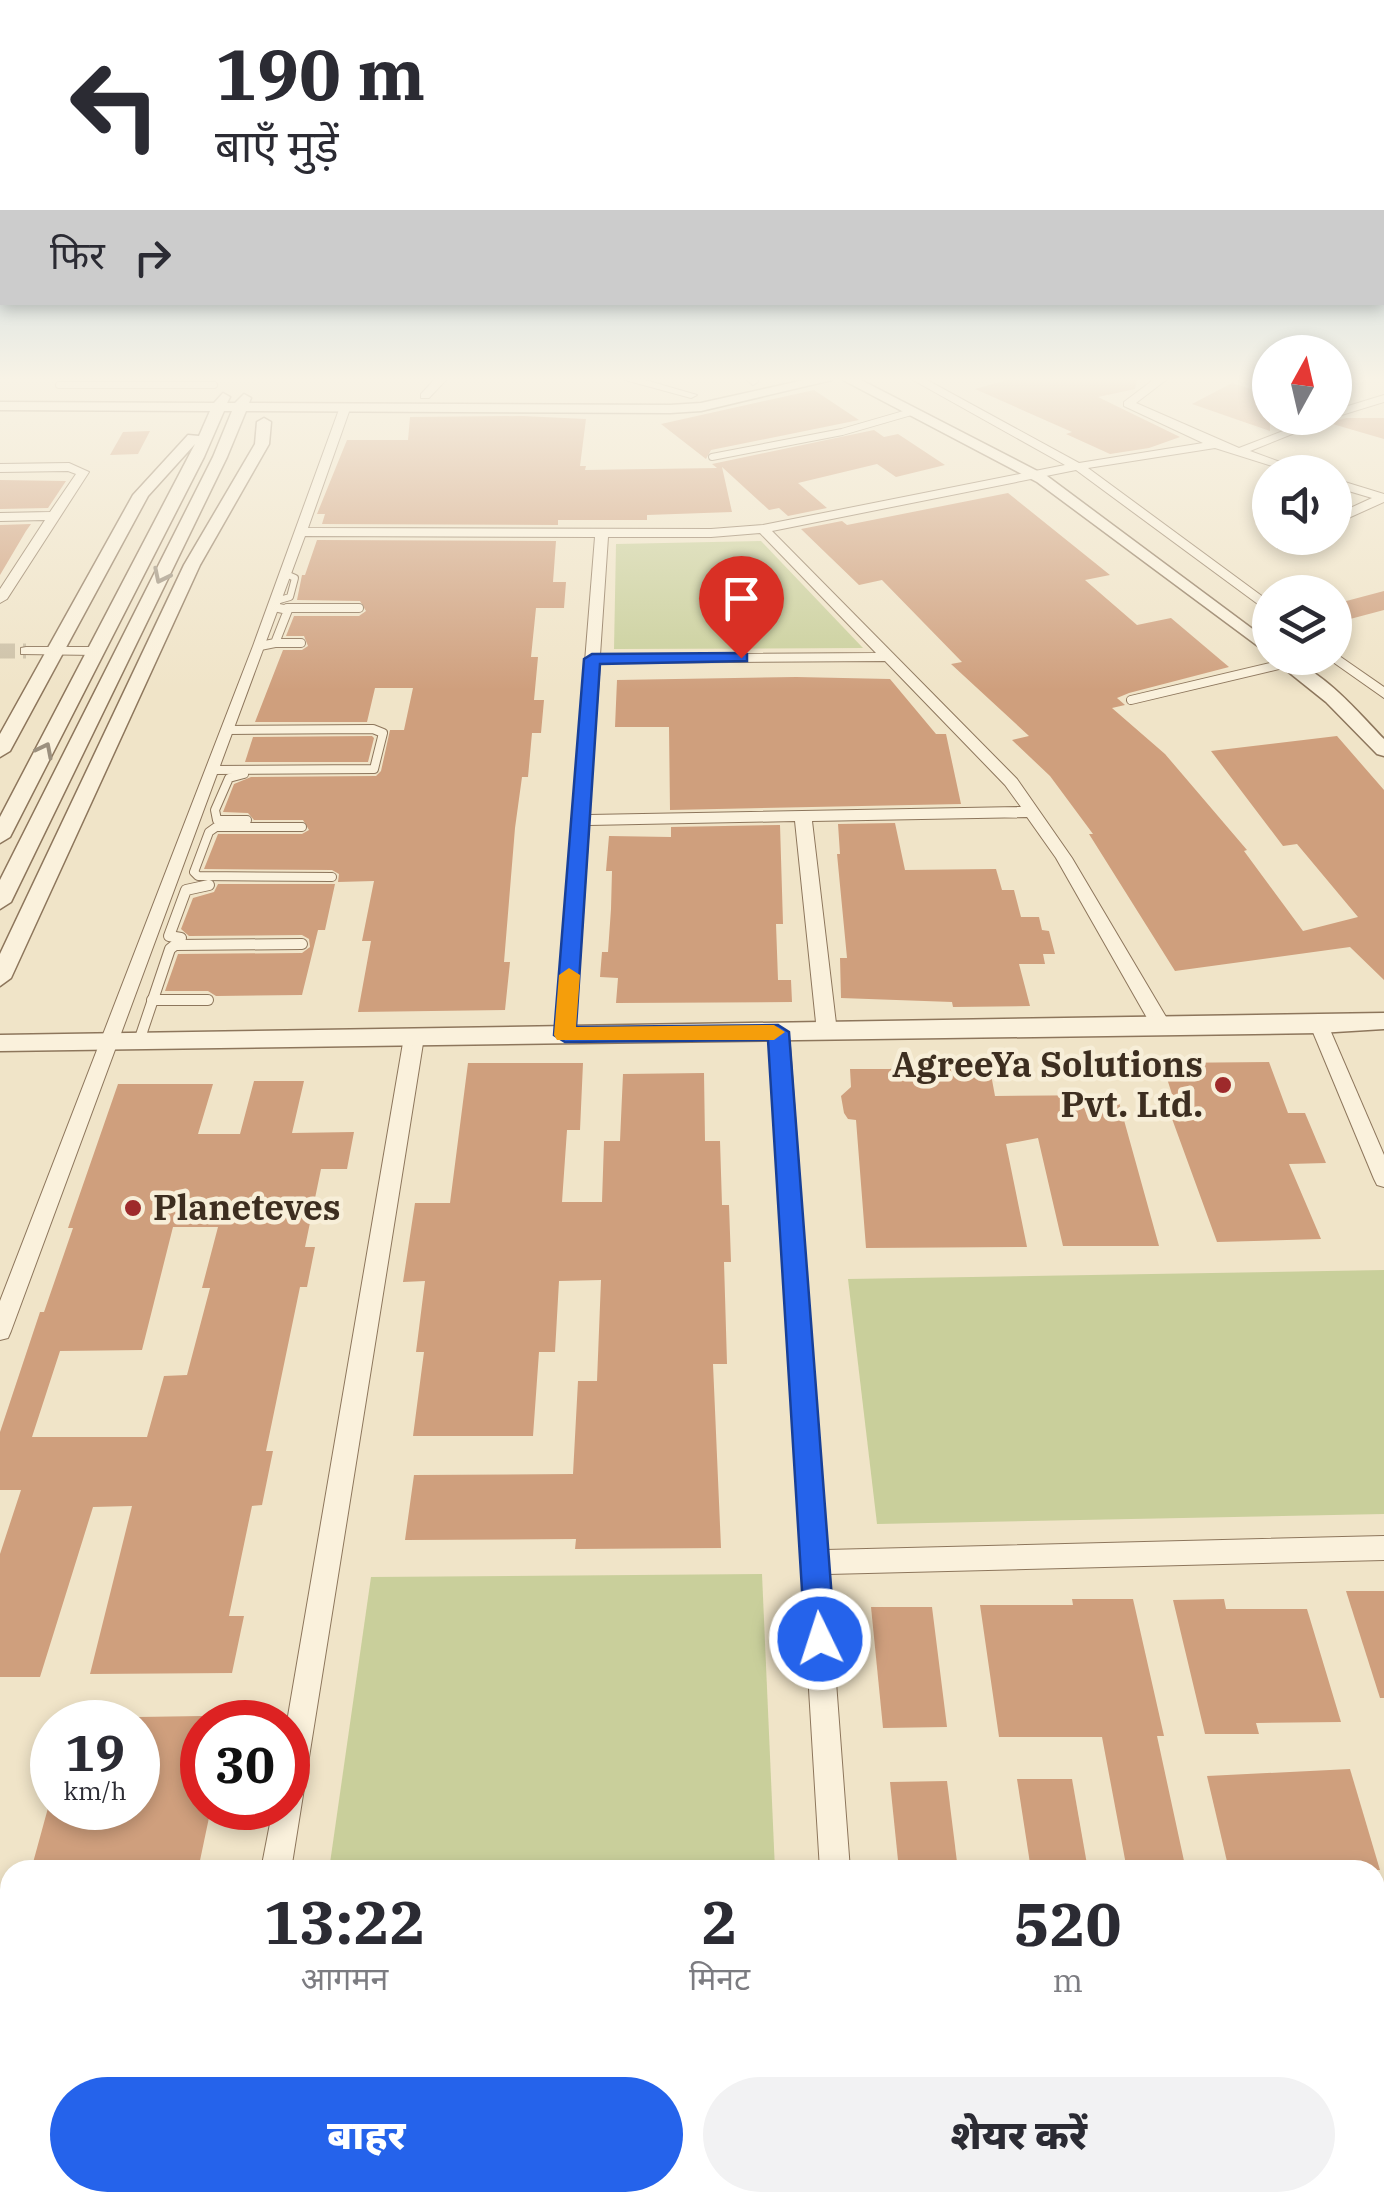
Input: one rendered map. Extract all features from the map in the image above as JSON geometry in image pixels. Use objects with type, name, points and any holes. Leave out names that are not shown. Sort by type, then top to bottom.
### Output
[{"type":"street","points":[[0,600],[75,483]]},
{"type":"street","points":[[0,750],[151,483]]},
{"type":"street","points":[[0,837],[178,483]]},
{"type":"street","points":[[0,902],[207,483]]},
{"type":"street","points":[[0,978],[192,564],[239,483]]},
{"type":"street","points":[[0,1331],[189,832],[206,810],[227,730],[268,644],[286,574],[319,483]]},
{"type":"street","points":[[302,532],[763,530],[989,483]]},
{"type":"street","points":[[1051,483],[1252,636]]},
{"type":"street","points":[[1052,483],[1252,624]]},
{"type":"street","points":[[1101,483],[1252,596]]},
{"type":"street","points":[[1352,488],[1383,498]]},
{"type":"street","points":[[1352,512],[1383,498]]},
{"type":"street","points":[[0,517],[53,516]]},
{"type":"street","points":[[763,530],[976,744],[1033,812],[1162,1027]]},
{"type":"street","points":[[565,1035],[602,532]]},
{"type":"street","points":[[26,651],[96,651]]},
{"type":"street","points":[[592,659],[890,656]]},
{"type":"street","points":[[1352,668],[1380,686]]},
{"type":"street","points":[[1306,675],[1384,750]]},
{"type":"street","points":[[1313,675],[1350,698],[1384,731]]},
{"type":"street","points":[[580,820],[1033,812]]},
{"type":"street","points":[[803,815],[827,1032]]},
{"type":"street","points":[[0,1043],[1384,1021]]},
{"type":"street","points":[[1319,1025],[1384,1179]]},
{"type":"street","points":[[778,1032],[835,1860]]},
{"type":"street","points":[[304,1700],[414,1037]]},
{"type":"street","points":[[814,1562],[1384,1548]]},
{"type":"street","points":[[278,1860],[283,1830]]},
{"type":"lane","points":[[279,605],[359,608]]},
{"type":"lane","points":[[268,644],[301,643]]},
{"type":"lane","points":[[1131,700],[1252,668]]},
{"type":"lane","points":[[217,775],[374,769],[383,733],[373,729],[227,730]]},
{"type":"lane","points":[[217,775],[335,774]]},
{"type":"lane","points":[[206,810],[217,820],[247,820]]},
{"type":"lane","points":[[189,832],[302,827]]},
{"type":"lane","points":[[170,881],[194,872],[209,832]]},
{"type":"lane","points":[[194,872],[198,876],[332,877]]},
{"type":"lane","points":[[170,881],[186,890]]},
{"type":"lane","points":[[168,936],[186,890],[208,886]]},
{"type":"lane","points":[[149,936],[181,938]]},
{"type":"lane","points":[[139,1041],[170,949],[175,945],[302,944]]},
{"type":"lane","points":[[152,1000],[208,1000]]},
{"type":"green space","points":[[761,541],[863,648],[614,649],[616,544]]},
{"type":"green space","points":[[1384,1270],[1384,1514],[877,1524],[848,1279]]},
{"type":"green space","points":[[762,1574],[775,1860],[330,1860],[371,1577]]},
{"type":"building","points":[[0,483],[65,483],[48,508],[0,509]]},
{"type":"building","points":[[329,483],[726,483],[732,512],[647,515],[647,520],[558,520],[558,525],[322,524],[325,514],[317,514]]},
{"type":"building","points":[[740,483],[798,483],[827,508],[788,516],[779,508],[769,510]]},
{"type":"building","points":[[1008,493],[1110,575],[1085,580],[1137,625],[1171,618],[1229,667],[1129,693],[1117,698],[1125,705],[1112,708],[1165,754],[1247,850],[1244,851],[1303,931],[1358,917],[1297,844],[1283,846],[1211,751],[1337,736],[1384,790],[1384,980],[1350,947],[1175,971],[1089,834],[1093,834],[1050,776],[1012,740],[1029,736],[951,664],[962,662],[882,580],[859,585],[801,529],[842,521],[847,525]]},
{"type":"building","points":[[31,524],[26,531],[0,575],[0,525]]},
{"type":"building","points":[[317,540],[556,541],[553,582],[566,582],[564,608],[536,608],[531,657],[538,657],[534,700],[544,700],[541,733],[532,733],[528,777],[522,777],[515,828],[504,962],[510,962],[505,1010],[358,1012],[371,941],[362,941],[374,881],[338,882],[339,874],[332,870],[204,869],[218,834],[302,834],[309,830],[303,820],[254,820],[248,813],[223,812],[234,784],[251,777],[376,776],[381,771],[390,730],[404,730],[413,688],[375,688],[367,722],[255,722],[283,650],[302,650],[308,646],[304,636],[286,636],[294,616],[359,616],[366,611],[360,601],[297,600],[302,575]]},
{"type":"building","points":[[1384,591],[1384,610],[1352,618],[1352,599]]},
{"type":"building","points":[[890,679],[936,734],[946,734],[961,804],[670,810],[669,727],[615,727],[617,680]]},
{"type":"building","points":[[253,737],[374,738],[368,762],[245,762]]},
{"type":"building","points":[[895,823],[905,870],[996,869],[1002,890],[1014,890],[1021,917],[1039,917],[1042,930],[1049,931],[1055,954],[1043,954],[1045,964],[1019,964],[1030,1006],[953,1007],[952,1002],[841,998],[840,958],[847,958],[837,854],[838,824]]},
{"type":"building","points":[[780,825],[783,924],[776,924],[778,980],[791,980],[792,1002],[616,1003],[618,978],[600,977],[602,952],[608,952],[611,909],[612,871],[606,871],[609,836],[671,837],[671,827]]},
{"type":"building","points":[[218,884],[335,884],[325,930],[318,930],[302,995],[216,996],[208,991],[165,991],[178,954],[302,953],[310,947],[309,939],[302,935],[189,936],[181,929],[193,898],[214,892]]},
{"type":"building","points":[[1269,1062],[1288,1113],[1305,1113],[1326,1163],[1289,1164],[1321,1239],[1217,1242],[1171,1116],[1179,1116],[1162,1063]]},
{"type":"building","points":[[468,1063],[583,1063],[580,1130],[567,1130],[562,1202],[602,1202],[604,1141],[620,1141],[623,1074],[704,1073],[705,1141],[720,1141],[722,1205],[729,1205],[731,1262],[724,1262],[727,1364],[713,1364],[721,1548],[575,1549],[576,1539],[405,1540],[414,1475],[573,1474],[578,1381],[597,1381],[601,1280],[559,1281],[555,1352],[539,1352],[533,1436],[413,1436],[424,1352],[416,1352],[425,1281],[403,1282],[415,1203],[450,1203]]},
{"type":"building","points":[[916,1063],[990,1069],[995,1096],[1117,1095],[1159,1246],[1063,1246],[1038,1138],[1006,1144],[1027,1247],[866,1248],[856,1120],[848,1119],[844,1113],[841,1096],[851,1087],[850,1069],[890,1069]]},
{"type":"building","points":[[254,1081],[304,1081],[292,1133],[354,1132],[347,1169],[321,1169],[305,1247],[315,1247],[307,1287],[300,1287],[266,1451],[273,1451],[262,1505],[252,1506],[229,1616],[244,1616],[232,1673],[90,1674],[132,1506],[93,1507],[40,1677],[0,1677],[0,1554],[21,1490],[0,1490],[0,1432],[73,1228],[68,1228],[118,1084],[213,1084],[198,1134],[240,1134]],"holes":[[[173,1227],[218,1227],[202,1288],[210,1288],[187,1375],[164,1376],[147,1437],[32,1437],[60,1351],[142,1350]]]},
{"type":"building","points":[[1346,1591],[1384,1591],[1384,1698],[1380,1698]]},
{"type":"building","points":[[1072,1599],[1133,1599],[1164,1736],[1157,1736],[1184,1860],[1125,1860],[1102,1737],[999,1737],[980,1605],[1073,1605]]},
{"type":"building","points":[[1224,1599],[1226,1609],[1307,1609],[1341,1722],[1256,1723],[1259,1734],[1205,1734],[1173,1600]]},
{"type":"building","points":[[871,1607],[932,1607],[947,1727],[883,1728]]},
{"type":"building","points":[[180,1716],[180,1830],[206,1830],[200,1860],[34,1860],[42,1830],[160,1830],[160,1717]]},
{"type":"building","points":[[1350,1769],[1377,1860],[1227,1860],[1207,1776]]},
{"type":"building","points":[[1017,1779],[1072,1779],[1086,1860],[1029,1860]]},
{"type":"building","points":[[947,1781],[957,1860],[898,1860],[890,1782]]},
{"type":"tunnel","points":[[0,651],[26,651]]},
{"type":"slow traffic","points":[[569,975],[565,1035],[774,1032]]},
{"type":"place","name":"AgreeYa Solutions Pvt. Ltd.","points":[[1223,1085]]},
{"type":"place","name":"Planeteves","points":[[133,1208]]},
{"type":"route","points":[[741,658],[592,659],[565,1035],[778,1032],[820,1639]]}]
